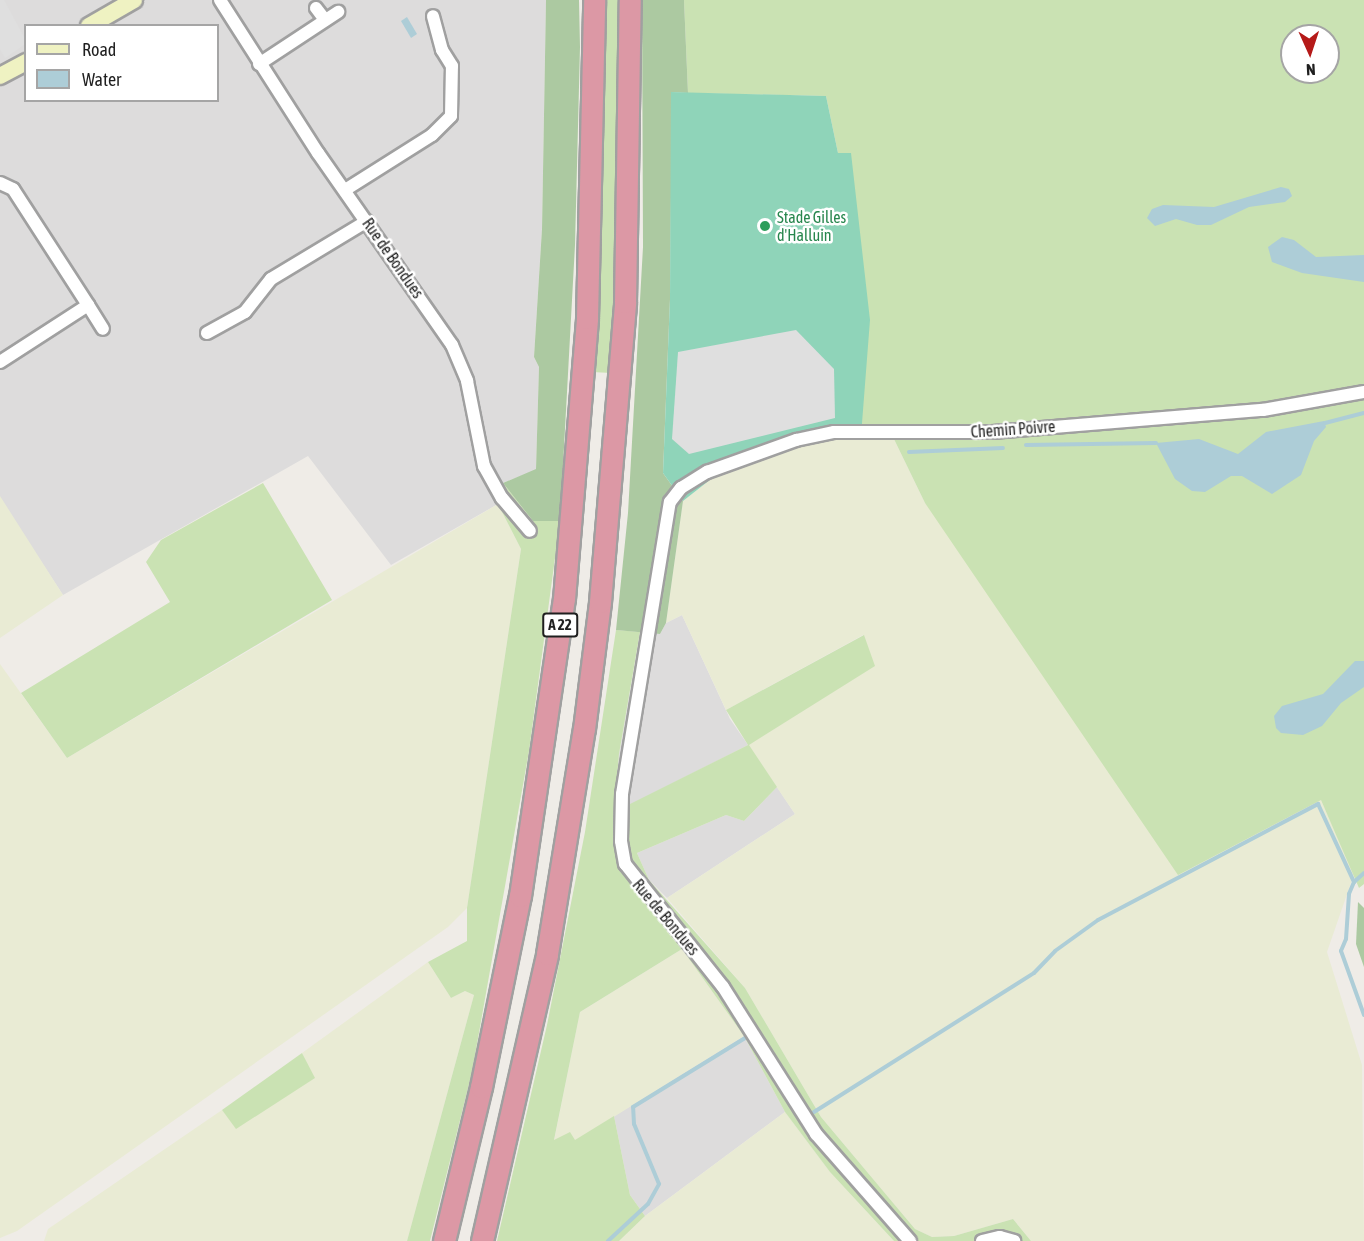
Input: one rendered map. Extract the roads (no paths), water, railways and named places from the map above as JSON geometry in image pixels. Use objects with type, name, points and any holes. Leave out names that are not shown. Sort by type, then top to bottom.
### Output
[{"type":"highway","name":"A 22","points":[[444,1241],[488,1058],[520,896],[564,599],[587,318],[594,0]]},
{"type":"highway","name":"A 22","points":[[482,1241],[549,942],[598,623],[625,302],[630,0]]},
{"type":"main road","points":[[92,24],[134,0]]},
{"type":"main road","points":[[0,76],[24,63]]},
{"type":"street","name":"Rue de Bondues","points":[[220,0],[260,64],[452,345],[467,381],[484,466],[502,498],[530,531]]},
{"type":"street","points":[[316,8],[325,20]]},
{"type":"street","points":[[260,64],[338,12]]},
{"type":"street","points":[[345,190],[432,135],[451,116],[452,66],[442,50],[433,16]]},
{"type":"street","points":[[0,183],[14,189],[103,329]]},
{"type":"street","points":[[207,333],[245,312],[271,279],[367,221]]},
{"type":"street","points":[[0,362],[88,305]]},
{"type":"street","name":"Chemin Poivre","points":[[674,494],[707,472],[796,440],[834,432],[993,432],[1263,410],[1364,392]]},
{"type":"street","name":"Rue de Bondues","points":[[674,494],[665,518],[622,794],[621,841],[625,864],[723,987],[816,1134],[910,1241]]},
{"type":"street","points":[[982,1241],[1000,1237],[1014,1241]]},
{"type":"water","points":[[407,17],[417,34],[411,38],[401,21]]},
{"type":"water","points":[[1281,187],[1289,189],[1292,196],[1285,202],[1249,207],[1211,225],[1197,225],[1176,219],[1155,226],[1147,218],[1152,209],[1163,205],[1214,207]]},
{"type":"water","points":[[1282,237],[1294,240],[1316,257],[1364,255],[1364,282],[1302,273],[1272,262],[1268,247]]},
{"type":"water","points":[[1324,421],[1326,427],[1314,441],[1301,475],[1272,494],[1242,476],[1231,476],[1205,492],[1192,491],[1175,479],[1156,443],[1199,439],[1238,454],[1266,432]]},
{"type":"water","points":[[1355,661],[1364,661],[1364,687],[1341,703],[1322,726],[1303,735],[1281,733],[1276,728],[1274,716],[1282,706],[1323,694]]},
{"type":"waterway","points":[[1325,423],[1364,413]]},
{"type":"waterway","points":[[1026,445],[1156,443]]},
{"type":"waterway","points":[[909,452],[1003,448]]},
{"type":"waterway","points":[[814,1112],[1034,973],[1055,951],[1098,920],[1318,804],[1354,882]]},
{"type":"waterway","points":[[1364,873],[1354,882],[1349,894],[1346,939],[1341,951],[1364,1015]]},
{"type":"waterway","points":[[608,1241],[648,1204],[659,1184],[634,1124],[633,1107],[747,1037]]},
{"type":"place","name":"Stade Gilles d'Halluin","points":[[765,226]]}]
